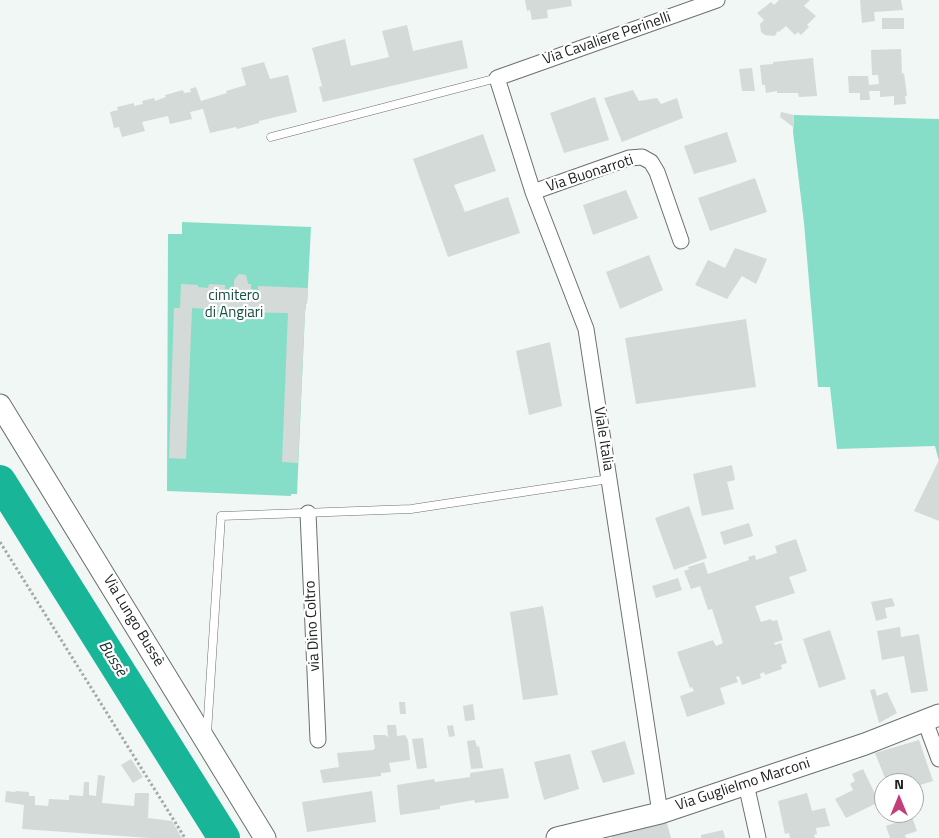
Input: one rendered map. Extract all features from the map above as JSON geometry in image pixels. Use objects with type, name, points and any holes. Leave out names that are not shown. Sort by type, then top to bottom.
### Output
[{"type":"main road","name":"Via Lungo Bussè","points":[[0,404],[265,838]]},
{"type":"main road","name":"Via Guglielmo Marconi","points":[[557,838],[660,812],[865,744],[932,718]]},
{"type":"street","name":"Via Cavaliere Perinelli","points":[[497,78],[717,0]]},
{"type":"street","name":"Viale Italia","points":[[497,78],[533,192],[586,330],[660,812]]},
{"type":"street","name":"Via Buonarroti","points":[[533,192],[629,158],[642,157],[651,162],[657,172],[681,241]]},
{"type":"street","name":"via Dino Coltro","points":[[308,513],[318,740]]},
{"type":"street","points":[[932,718],[939,759]]},
{"type":"street","points":[[746,784],[758,838]]},
{"type":"lane","points":[[272,137],[497,78]]},
{"type":"lane","points":[[206,742],[221,516],[411,509],[609,479]]},
{"type":"path","points":[[0,542],[185,838]]},
{"type":"green space","points":[[794,115],[939,119],[939,461],[935,446],[837,449],[830,387],[818,387],[804,223],[793,132]]},
{"type":"green space","name":"cimitero di Angiari","points":[[182,222],[311,227],[305,312],[297,494],[291,494],[291,496],[167,491],[168,234],[182,234]]},
{"type":"building","points":[[525,0],[571,0],[572,6],[547,10],[548,18],[532,20],[530,10],[527,11]]},
{"type":"building","points":[[779,0],[810,0],[804,6],[816,16],[801,35],[798,32],[795,35],[786,26],[774,36],[765,35],[761,32],[760,24],[764,20],[757,13],[771,2],[774,5]]},
{"type":"building","points":[[860,0],[901,0],[903,10],[874,12],[875,21],[862,23]]},
{"type":"building","points":[[882,18],[904,18],[904,29],[882,29]]},
{"type":"building","points":[[407,25],[413,51],[462,40],[468,68],[323,102],[319,87],[322,86],[312,48],[345,39],[351,66],[389,57],[382,31]]},
{"type":"building","points":[[901,49],[902,74],[904,73],[907,96],[905,96],[906,104],[894,105],[894,96],[880,97],[880,91],[869,91],[870,100],[860,100],[860,93],[849,93],[848,76],[868,76],[869,85],[879,84],[878,75],[872,75],[871,50]]},
{"type":"building","points":[[813,58],[817,96],[799,97],[798,93],[777,93],[777,91],[766,93],[765,85],[762,85],[760,65]]},
{"type":"building","points":[[264,62],[270,79],[288,75],[297,112],[259,121],[259,123],[237,129],[236,127],[210,133],[203,109],[190,112],[192,119],[170,124],[168,116],[142,122],[145,131],[122,137],[119,127],[114,128],[110,112],[118,110],[117,107],[134,103],[134,106],[143,104],[142,101],[154,98],[155,101],[166,97],[165,95],[183,90],[184,93],[191,92],[190,89],[196,87],[201,101],[246,85],[241,68]]},
{"type":"building","points":[[752,68],[755,91],[742,91],[739,69]]},
{"type":"building","points":[[633,90],[639,101],[657,98],[661,104],[677,98],[683,118],[622,142],[604,98]]},
{"type":"building","points":[[595,97],[609,140],[564,153],[550,113]]},
{"type":"building","points":[[781,112],[794,115],[793,127],[780,117]]},
{"type":"building","points":[[727,132],[737,162],[694,174],[684,146]]},
{"type":"building","points":[[483,134],[496,171],[454,185],[465,212],[508,197],[520,233],[448,257],[413,159]]},
{"type":"building","points":[[755,178],[767,212],[710,231],[698,198]]},
{"type":"building","points":[[626,190],[638,218],[593,235],[583,205]]},
{"type":"building","points":[[735,248],[767,259],[756,284],[742,276],[727,299],[695,285],[708,260],[725,268]]},
{"type":"building","points":[[649,255],[663,290],[620,309],[606,272]]},
{"type":"building","points":[[239,274],[246,275],[248,284],[251,284],[251,290],[258,290],[258,286],[308,288],[305,312],[298,463],[282,462],[288,313],[224,312],[224,310],[192,308],[186,459],[169,458],[174,308],[180,308],[181,284],[198,285],[198,287],[208,288],[209,284],[225,285],[225,289],[234,290],[234,280]]},
{"type":"building","points":[[746,319],[756,387],[636,404],[625,338]]},
{"type":"building","points":[[550,342],[562,406],[529,415],[516,351]]},
{"type":"building","points":[[939,460],[939,521],[914,511]]},
{"type":"building","points":[[732,465],[735,480],[727,482],[734,509],[702,516],[693,474]]},
{"type":"building","points":[[689,506],[707,558],[674,570],[655,518]]},
{"type":"building","points":[[749,523],[753,536],[724,545],[720,532]]},
{"type":"building","points":[[796,539],[807,571],[789,577],[795,593],[755,606],[761,622],[771,619],[772,621],[777,620],[783,640],[774,643],[775,645],[781,643],[787,663],[781,665],[782,669],[765,675],[764,672],[760,674],[761,678],[742,685],[739,676],[736,677],[738,682],[720,688],[725,704],[687,717],[680,696],[694,691],[692,687],[690,688],[677,652],[713,640],[716,646],[723,643],[712,609],[708,610],[700,586],[691,589],[684,571],[689,569],[688,567],[704,562],[708,574],[749,560],[748,557],[755,555],[756,560],[777,553],[775,546]]},
{"type":"building","points":[[678,578],[682,590],[656,598],[652,586]]},
{"type":"building","points":[[892,598],[895,606],[885,608],[887,618],[876,621],[871,602]]},
{"type":"building","points":[[543,606],[558,695],[523,700],[510,612]]},
{"type":"building","points":[[900,627],[901,637],[919,634],[928,691],[911,693],[904,656],[882,660],[877,631]]},
{"type":"building","points":[[830,630],[846,679],[819,688],[803,639]]},
{"type":"building","points":[[875,689],[877,696],[887,692],[897,713],[879,723],[870,690]]},
{"type":"building","points":[[399,702],[405,702],[406,714],[400,714]]},
{"type":"building","points":[[473,704],[475,720],[465,721],[463,706]]},
{"type":"building","points":[[387,725],[396,725],[397,736],[405,735],[408,740],[410,760],[389,763],[391,772],[381,773],[381,776],[323,783],[320,770],[339,767],[337,753],[373,750],[375,748],[373,735],[385,735],[388,737]]},
{"type":"building","points":[[453,725],[455,736],[449,737],[447,726]]},
{"type":"building","points":[[423,738],[427,768],[417,769],[412,739]]},
{"type":"building","points":[[475,740],[477,747],[479,746],[483,768],[471,769],[467,741]]},
{"type":"building","points":[[919,740],[933,781],[924,784],[924,773],[883,773],[875,753]]},
{"type":"building","points":[[625,741],[635,774],[603,783],[591,751]]},
{"type":"building","points":[[570,754],[579,789],[544,800],[534,762]]},
{"type":"building","points":[[131,759],[143,777],[133,783],[121,765]]},
{"type":"building","points":[[503,768],[509,798],[475,803],[474,800],[440,806],[440,809],[400,815],[397,785],[434,779],[435,782],[470,777],[470,773]]},
{"type":"building","points":[[863,769],[874,792],[874,804],[846,818],[835,799],[853,790],[850,784],[855,781],[852,774]]},
{"type":"building","points":[[98,775],[105,776],[102,803],[134,806],[135,793],[149,793],[148,818],[172,821],[182,838],[150,838],[22,829],[24,805],[5,802],[6,791],[29,792],[29,796],[35,796],[35,805],[48,806],[49,799],[69,800],[69,795],[83,796],[84,782],[89,782],[89,795],[96,796]]},
{"type":"building","points":[[372,791],[376,822],[307,832],[302,802]]},
{"type":"building","points":[[807,793],[812,811],[825,808],[830,826],[816,828],[817,834],[814,835],[815,838],[790,838],[789,833],[785,834],[778,801]]},
{"type":"building","points":[[665,816],[671,838],[612,838],[611,834]]},
{"type":"building","points":[[895,823],[914,823],[917,831],[905,835],[906,838],[890,838],[886,826]]},
{"type":"building","points":[[723,830],[725,838],[701,838],[701,835]]},
{"type":"waterway","name":"Bussè","points":[[0,481],[224,838]]}]
